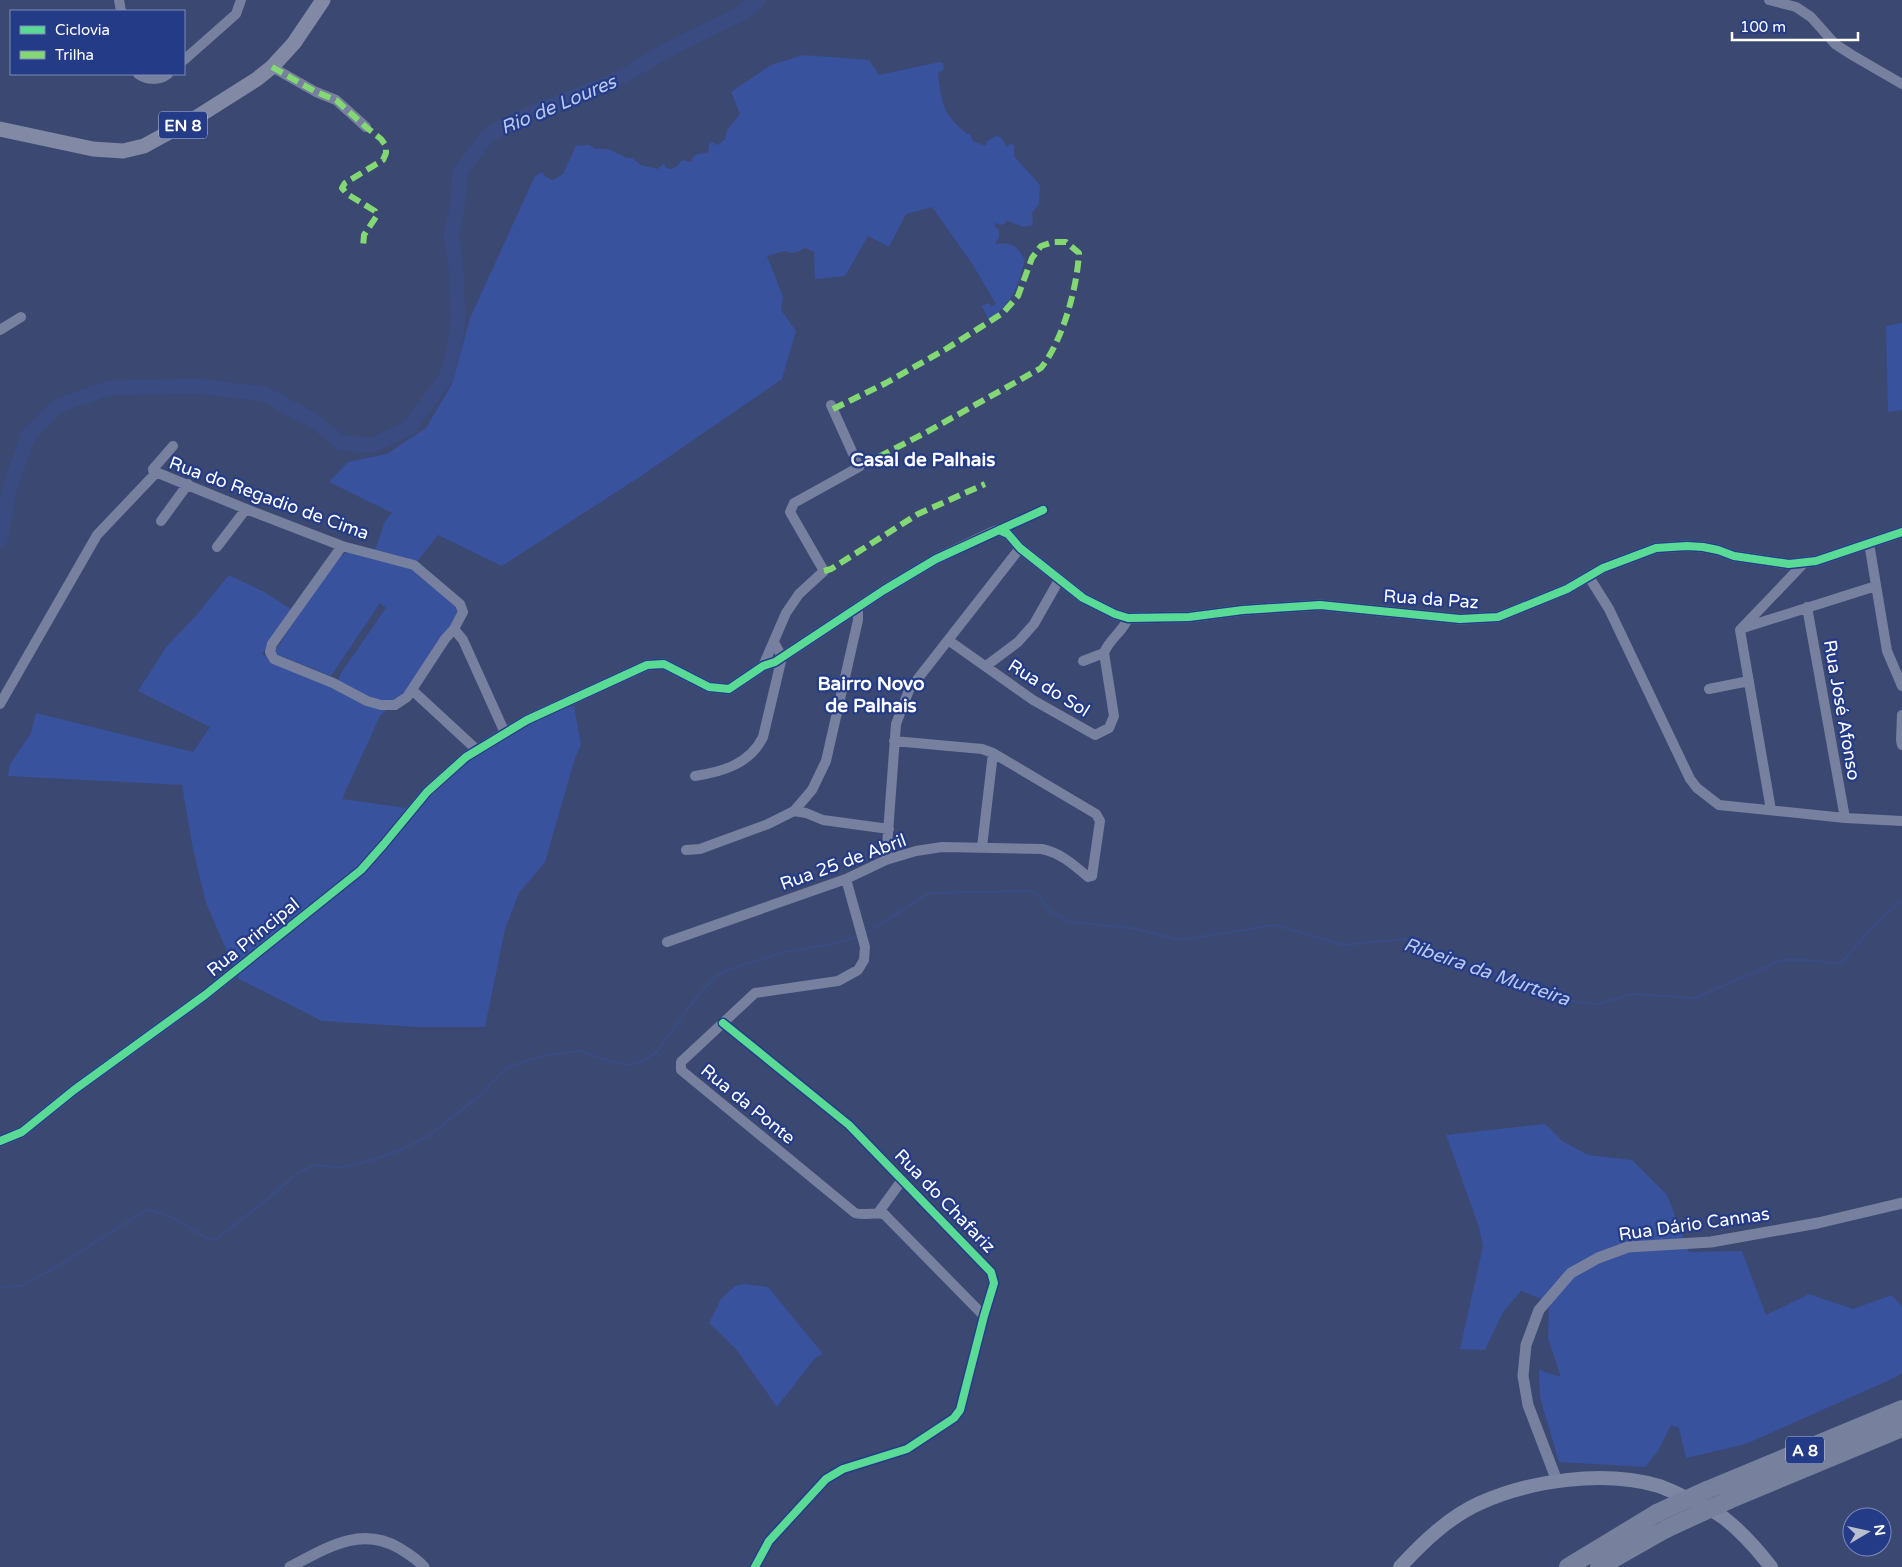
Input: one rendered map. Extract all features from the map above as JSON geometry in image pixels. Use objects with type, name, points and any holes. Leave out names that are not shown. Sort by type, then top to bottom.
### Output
[{"type":"highway","name":"A 8","points":[[1568,1567],[1657,1513],[1707,1490],[1902,1409]]},
{"type":"highway","name":"A 8","points":[[1599,1567],[1666,1529],[1728,1500],[1902,1428]]},
{"type":"main road","name":"EN 8","points":[[0,129],[93,149],[123,151],[144,146],[190,122],[257,79],[272,67],[294,43],[323,0]]},
{"type":"main road","points":[[1400,1567],[1418,1547],[1444,1525],[1479,1503],[1556,1481],[1586,1478],[1622,1479],[1659,1486],[1695,1502],[1723,1518],[1757,1548],[1771,1567]]},
{"type":"street","points":[[185,59],[236,14],[241,0]]},
{"type":"street","points":[[1769,0],[1796,7],[1811,17],[1835,44],[1852,56],[1902,84]]},
{"type":"street","points":[[272,67],[308,88],[336,100],[366,128]]},
{"type":"street","points":[[140,75],[151,80],[167,75]]},
{"type":"street","points":[[0,330],[21,317]]},
{"type":"street","points":[[763,666],[790,607],[799,594],[824,571],[790,512],[794,503],[860,467],[831,405]]},
{"type":"street","points":[[154,475],[153,469],[173,446]]},
{"type":"street","name":"Rua do Regadio de Cima","points":[[0,704],[97,535],[158,473],[342,546],[414,565],[460,604],[463,612],[454,629]]},
{"type":"street","points":[[161,521],[188,484]]},
{"type":"street","points":[[217,547],[246,509]]},
{"type":"street","points":[[999,530],[1043,510]]},
{"type":"street","name":"Rua da Paz","points":[[999,530],[1008,534],[1020,548],[1083,598],[1115,614],[1128,618],[1189,617],[1243,610],[1320,605],[1460,619],[1498,617],[1567,590],[1603,568],[1656,548],[1687,546],[1718,550],[1748,559],[1789,564],[1816,562],[1902,532]]},
{"type":"street","name":"Rua Principal","points":[[0,1141],[22,1132],[74,1090],[205,995],[361,870],[427,792],[466,757],[477,750],[527,720],[647,665],[664,664],[708,687],[729,689],[763,666],[782,657],[858,607],[936,560],[999,530]]},
{"type":"street","points":[[1869,543],[1887,651],[1902,686]]},
{"type":"street","points":[[342,546],[272,644],[270,652],[274,659],[333,683],[367,700],[381,705],[395,705],[412,690],[445,639],[454,629],[463,640],[505,733]]},
{"type":"street","points":[[886,860],[896,724],[909,690],[1020,548]]},
{"type":"street","points":[[1740,630],[1804,563]]},
{"type":"street","points":[[1589,577],[1609,609],[1690,779],[1697,788],[1718,805],[1845,818],[1902,821]]},
{"type":"street","points":[[986,666],[1018,642],[1034,624],[1059,580]]},
{"type":"street","points":[[1740,630],[1876,586]]},
{"type":"street","points":[[686,850],[700,849],[768,824],[794,811],[812,790],[826,761],[858,620],[858,607]]},
{"type":"street","name":"Rua José Afonso","points":[[1807,607],[1845,818]]},
{"type":"street","points":[[1083,661],[1104,653],[1106,646],[1125,626],[1128,618]]},
{"type":"street","points":[[1740,630],[1771,810]]},
{"type":"street","name":"Rua do Sol","points":[[948,640],[1033,700],[1095,735],[1109,728],[1114,716],[1104,653]]},
{"type":"street","points":[[695,776],[716,773],[738,764],[758,746],[763,736],[782,657],[774,642]]},
{"type":"street","points":[[1709,689],[1749,681]]},
{"type":"street","points":[[412,690],[477,750]]},
{"type":"street","points":[[1902,721],[1902,746]]},
{"type":"street","points":[[894,740],[982,749],[993,753],[982,847]]},
{"type":"street","name":"Rua 25 de Abril","points":[[667,942],[846,879],[886,860],[916,852],[942,848],[982,847],[1042,849],[1062,856],[1088,877],[1092,876],[1099,817],[993,753]]},
{"type":"street","points":[[812,790],[813,815]]},
{"type":"street","points":[[794,811],[813,815],[822,820],[889,829]]},
{"type":"street","name":"Rua da Ponte","points":[[846,879],[865,948],[864,960],[858,970],[838,981],[755,993],[681,1062],[681,1070],[855,1213],[861,1215],[878,1213]]},
{"type":"street","name":"Rua do Chafariz","points":[[723,1023],[849,1125],[991,1272],[994,1283],[960,1410],[954,1418],[907,1449],[842,1469],[826,1479],[769,1541],[755,1567]]},
{"type":"street","points":[[902,1180],[878,1213],[884,1214],[890,1219],[984,1316]]},
{"type":"street","name":"Rua Dário Cannas","points":[[1556,1481],[1528,1405],[1524,1368],[1526,1345],[1539,1310],[1571,1273],[1598,1258],[1628,1247],[1711,1242],[1818,1223],[1902,1203]]},
{"type":"street","points":[[290,1567],[334,1545],[356,1539],[373,1538],[394,1545],[416,1558],[424,1567]]},
{"type":"shaded area","points":[[803,55],[869,60],[879,75],[940,62],[943,63],[944,69],[938,73],[942,100],[952,120],[967,134],[970,134],[973,141],[986,146],[987,141],[996,136],[1002,138],[1007,147],[1010,144],[1014,145],[1014,156],[1040,185],[1039,204],[1032,213],[1033,225],[1023,227],[1006,220],[1001,225],[996,223],[994,226],[999,230],[999,237],[995,244],[1010,244],[1019,251],[1025,260],[1009,300],[989,320],[982,306],[988,303],[992,307],[996,304],[973,265],[932,207],[906,214],[889,247],[868,236],[845,276],[815,279],[814,252],[806,248],[793,253],[785,251],[767,256],[783,297],[781,310],[796,331],[782,379],[638,478],[502,566],[438,535],[416,563],[459,605],[459,617],[412,685],[380,716],[342,799],[406,808],[443,770],[463,753],[508,724],[574,706],[581,745],[575,758],[545,862],[519,893],[505,929],[485,1027],[418,1027],[322,1021],[239,979],[206,903],[193,849],[182,785],[8,776],[10,764],[31,733],[36,713],[193,752],[210,727],[138,691],[167,646],[195,617],[229,575],[264,592],[294,611],[262,654],[335,687],[341,673],[386,608],[380,603],[331,676],[274,653],[321,581],[341,556],[352,550],[375,550],[385,521],[392,513],[329,482],[348,462],[387,454],[426,428],[452,384],[470,318],[535,176],[542,172],[546,177],[553,180],[563,174],[576,146],[589,145],[595,149],[608,149],[627,158],[632,158],[641,165],[657,169],[664,164],[666,168],[673,169],[682,160],[691,162],[693,157],[698,154],[708,153],[709,144],[713,142],[718,145],[725,139],[727,130],[740,114],[731,92],[771,65]]},
{"type":"shaded area","points":[[1902,323],[1902,410],[1888,412],[1886,326]]},
{"type":"shaded area","points":[[1545,1124],[1562,1141],[1588,1155],[1632,1160],[1667,1195],[1689,1252],[1742,1251],[1766,1315],[1809,1294],[1853,1309],[1892,1295],[1902,1307],[1902,1373],[1746,1444],[1686,1458],[1679,1428],[1671,1425],[1658,1451],[1645,1467],[1559,1462],[1540,1397],[1539,1370],[1561,1377],[1548,1338],[1549,1302],[1521,1291],[1503,1312],[1485,1350],[1460,1349],[1483,1246],[1479,1227],[1446,1135]]},
{"type":"shaded area","points":[[744,1284],[768,1287],[823,1354],[815,1358],[777,1407],[736,1349],[709,1323],[721,1299],[735,1286]]},
{"type":"waterway","name":"Rio de Loures","points":[[0,540],[10,487],[28,436],[57,406],[110,388],[197,386],[264,394],[313,420],[341,443],[372,445],[409,428],[447,376],[454,349],[458,319],[456,268],[451,234],[457,208],[460,172],[489,134],[529,114],[612,82],[684,41],[739,15],[758,0]]},
{"type":"waterway","name":"Ribeira da Murteira","points":[[865,934],[929,893],[1031,891],[1037,894],[1051,912],[1070,922],[1132,928],[1180,940],[1275,925],[1343,945],[1406,939],[1438,951],[1464,964],[1576,1002],[1598,1004],[1632,994],[1695,998],[1782,960],[1808,960],[1840,964],[1881,918],[1902,901]]},
{"type":"waterway","name":"Ribeira da Murteira","points":[[0,1287],[22,1286],[61,1264],[148,1209],[172,1217],[206,1238],[216,1239],[295,1175],[314,1165],[338,1168],[362,1163],[401,1150],[428,1136],[477,1098],[507,1067],[546,1055],[580,1051],[628,1065],[643,1061],[657,1052],[697,996],[716,976],[733,968],[781,953],[832,944],[860,936]]},
{"type":"marked path","points":[[272,67],[316,92],[336,100],[381,139],[386,146],[383,160],[345,183],[342,188],[347,194],[375,211],[376,217],[364,235],[363,247]]},
{"type":"marked path","points":[[833,409],[886,383],[946,349],[1003,313],[1018,296],[1032,258],[1041,246],[1053,242],[1066,242],[1079,253],[1078,267],[1068,313],[1056,343],[1041,368],[925,433],[859,467]]},
{"type":"marked path","points":[[824,571],[831,569],[918,514],[985,484]]},
{"type":"cycle path","points":[[0,1141],[22,1132],[74,1090],[205,995],[361,870],[427,792],[466,757],[527,720],[647,665],[664,664],[709,687],[729,689],[763,666],[775,662],[884,590],[936,559],[1043,510]]},
{"type":"cycle path","points":[[999,530],[1008,534],[1020,548],[1083,598],[1115,614],[1128,618],[1189,617],[1243,610],[1320,605],[1460,619],[1498,617],[1567,589],[1603,568],[1656,548],[1703,547],[1734,556],[1789,564],[1816,561],[1902,532]]},
{"type":"cycle path","points":[[723,1023],[849,1125],[991,1272],[994,1283],[960,1410],[954,1418],[907,1449],[843,1469],[826,1479],[769,1541],[755,1567]]},
{"type":"district","name":"Casal de Palhais","points":[[923,459]]},
{"type":"district","name":"Bairro Novo de Palhais","points":[[871,694]]}]
